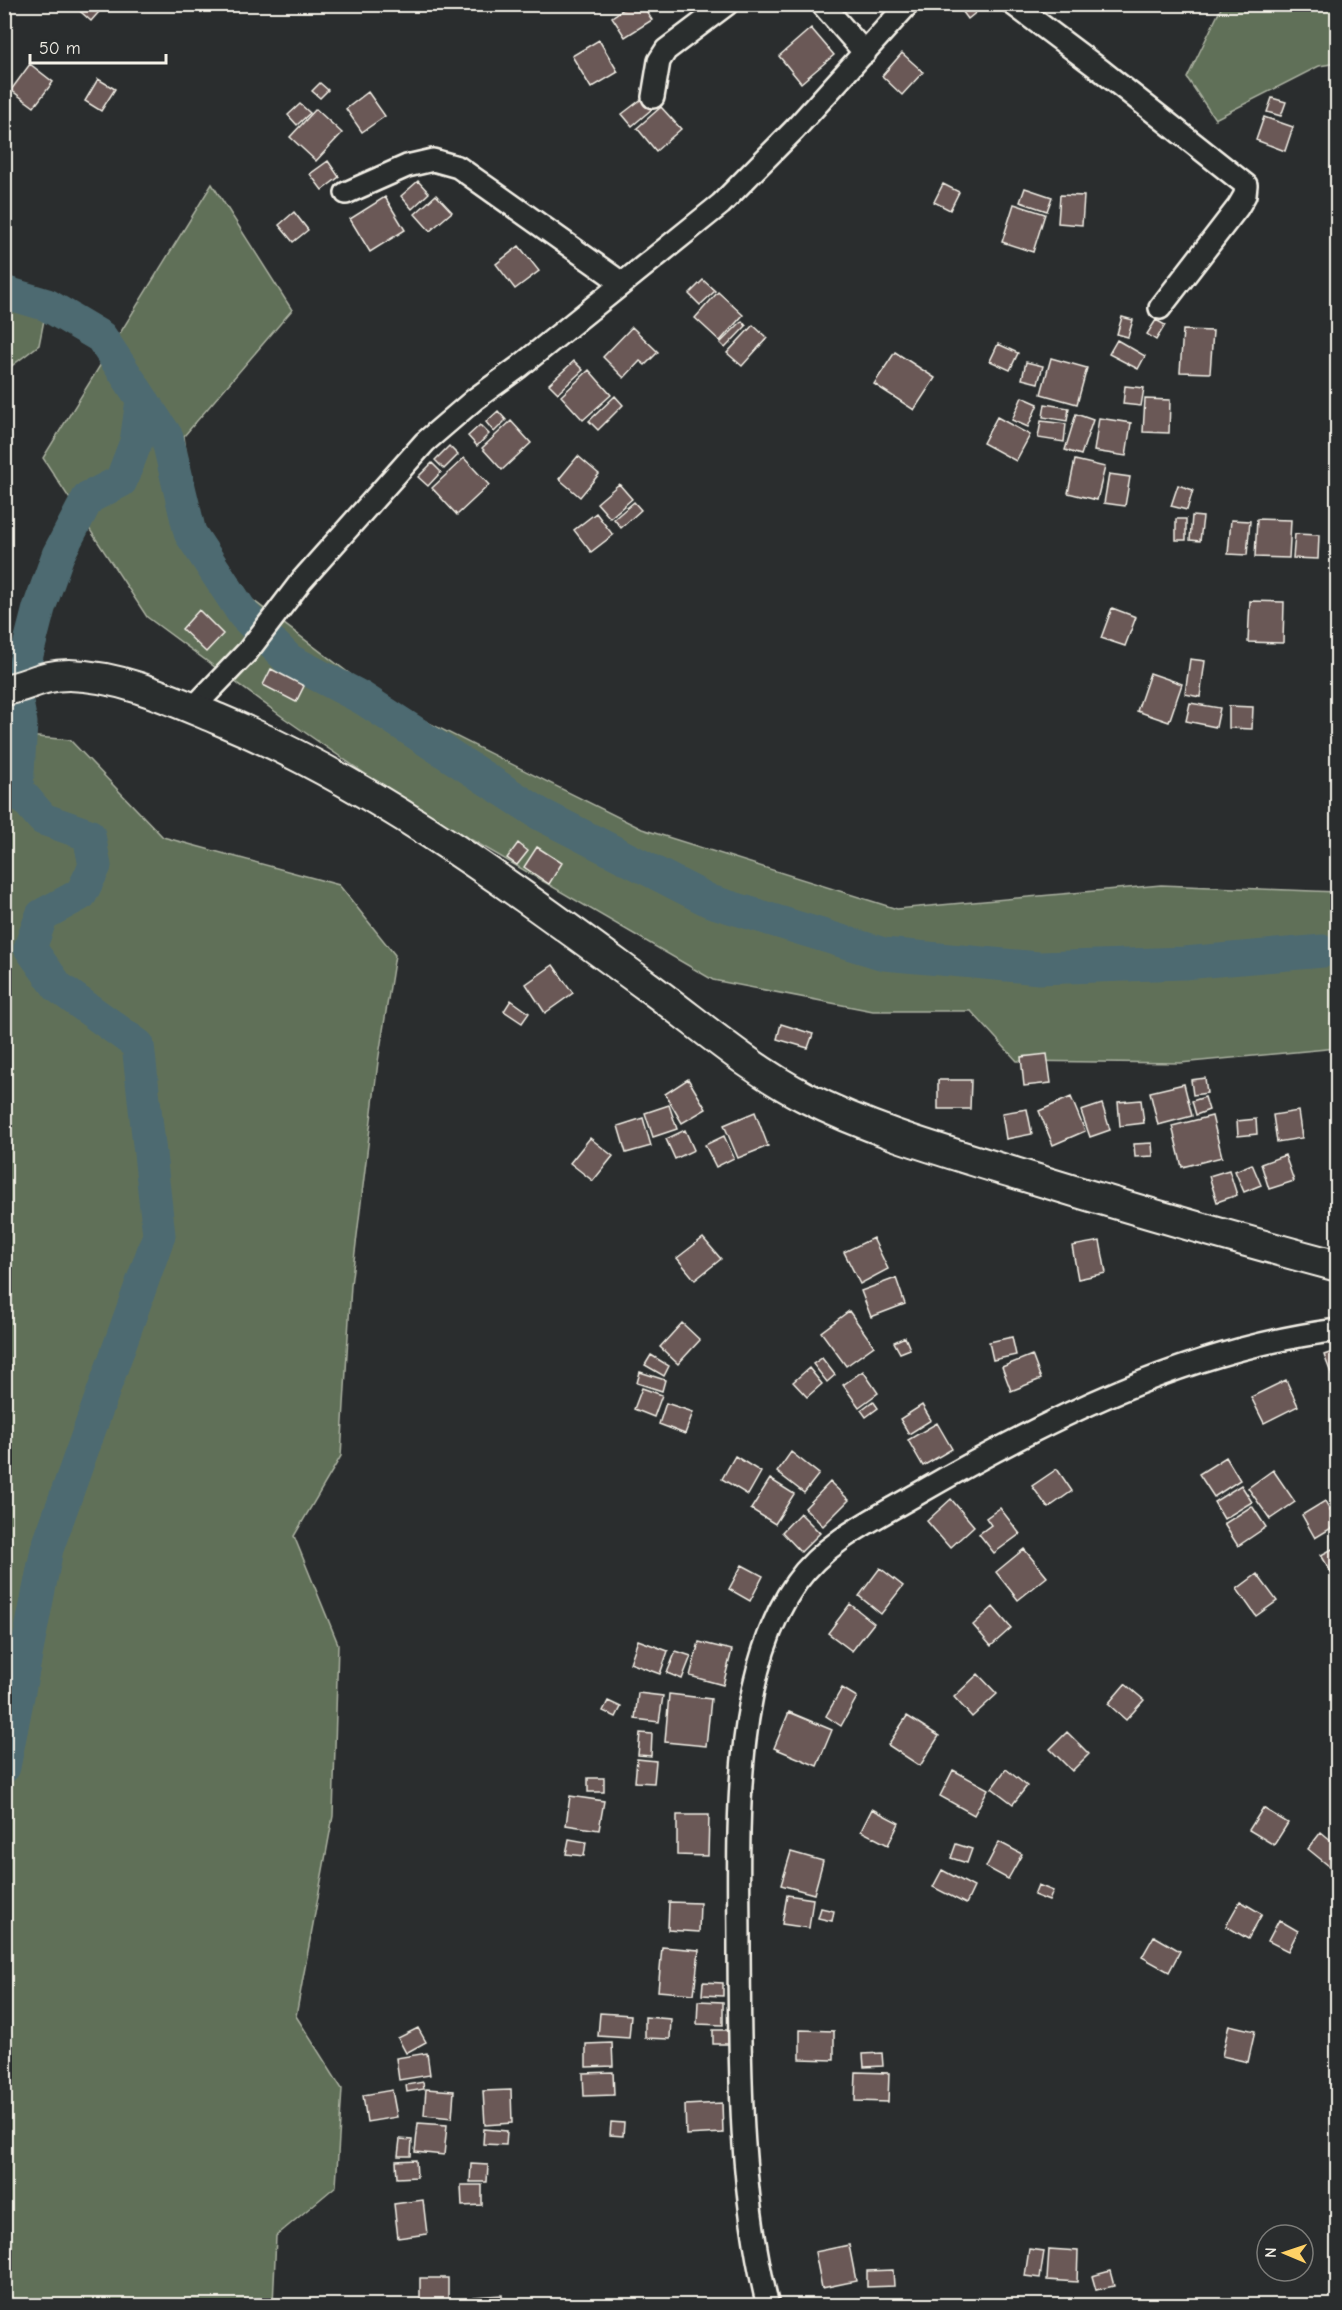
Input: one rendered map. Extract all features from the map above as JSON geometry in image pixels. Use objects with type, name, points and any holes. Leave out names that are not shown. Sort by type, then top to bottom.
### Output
[{"type":"main road","points":[[9,689],[43,676],[91,676],[122,682],[193,708],[282,746],[376,798],[510,886],[778,1082],[856,1120],[939,1150],[1240,1240],[1338,1266]]},
{"type":"street","points":[[653,97],[659,61],[666,50],[727,4]]},
{"type":"street","points":[[822,4],[865,53]]},
{"type":"street","points":[[193,708],[248,651],[302,580],[425,442],[475,399],[519,367],[721,204],[865,53],[908,4]]},
{"type":"street","points":[[1013,4],[1246,185],[1245,195],[1238,207],[1160,308]]},
{"type":"street","points":[[346,193],[407,165],[434,160],[458,167],[622,283]]},
{"type":"street","points":[[768,2306],[756,2260],[740,2079],[739,1799],[749,1713],[755,1684],[773,1627],[784,1603],[809,1568],[850,1534],[943,1479],[1048,1422],[1103,1398],[1212,1358],[1291,1336],[1338,1330]]},
{"type":"green space","points":[[1223,4],[1337,5],[1337,63],[1319,66],[1215,119],[1187,78]]},
{"type":"green space","points":[[212,184],[292,310],[184,436],[200,560],[387,702],[642,829],[897,909],[1161,885],[1337,892],[1337,1048],[1180,1063],[1017,1061],[971,1011],[873,1011],[713,980],[403,800],[284,718],[147,617],[43,458]]},
{"type":"green space","points":[[5,273],[47,305],[39,345],[5,371]]},
{"type":"green space","points":[[16,735],[70,740],[163,837],[339,885],[395,955],[378,1062],[351,1285],[341,1456],[294,1536],[338,1644],[333,1816],[296,2016],[342,2089],[336,2186],[276,2236],[273,2305],[5,2305],[4,763]]},
{"type":"building","points":[[72,4],[106,4],[91,21]]},
{"type":"building","points":[[631,4],[642,4],[652,20],[625,37],[612,17]]},
{"type":"building","points":[[957,4],[982,4],[984,6],[968,19]]},
{"type":"building","points":[[811,28],[834,55],[801,83],[779,56]]},
{"type":"building","points":[[599,40],[618,72],[591,88],[572,56]]},
{"type":"building","points":[[902,53],[923,72],[902,95],[882,76]]},
{"type":"building","points":[[30,64],[53,82],[34,107],[11,90]]},
{"type":"building","points":[[98,79],[115,89],[101,111],[85,101]]},
{"type":"building","points":[[320,83],[328,90],[320,98],[312,91]]},
{"type":"building","points":[[368,92],[385,116],[362,132],[346,109]]},
{"type":"building","points":[[643,98],[652,109],[632,126],[622,114]]},
{"type":"building","points":[[1272,98],[1286,102],[1281,116],[1267,112]]},
{"type":"building","points":[[300,104],[310,113],[297,125],[288,115]]},
{"type":"building","points":[[661,107],[681,129],[656,151],[637,128]]},
{"type":"building","points":[[316,109],[342,133],[316,161],[290,137]]},
{"type":"building","points":[[1264,117],[1293,127],[1285,151],[1256,140]]},
{"type":"building","points":[[328,161],[339,177],[322,190],[310,174]]},
{"type":"building","points":[[418,181],[429,193],[412,209],[401,196]]},
{"type":"building","points":[[943,184],[959,192],[950,210],[934,202]]},
{"type":"building","points":[[1025,188],[1052,197],[1047,211],[1020,202]]},
{"type":"building","points":[[436,195],[452,212],[430,231],[415,214]]},
{"type":"building","points":[[1060,195],[1084,196],[1082,225],[1058,223]]},
{"type":"building","points":[[385,197],[405,230],[370,252],[350,219]]},
{"type":"building","points":[[1014,204],[1045,214],[1033,252],[1002,242]]},
{"type":"building","points":[[294,212],[308,230],[293,242],[279,225]]},
{"type":"building","points":[[519,246],[539,271],[515,289],[496,264]]},
{"type":"building","points":[[703,280],[715,291],[700,305],[689,294]]},
{"type":"building","points":[[718,292],[743,315],[720,341],[695,318]]},
{"type":"building","points":[[1122,317],[1133,320],[1128,337],[1117,334]]},
{"type":"building","points":[[1156,320],[1165,325],[1156,340],[1147,334]]},
{"type":"building","points":[[742,321],[746,326],[725,348],[720,343]]},
{"type":"building","points":[[753,325],[767,338],[742,366],[727,353]]},
{"type":"building","points":[[632,327],[658,352],[645,365],[640,361],[624,378],[603,357]]},
{"type":"building","points":[[1183,330],[1213,331],[1210,373],[1180,372]]},
{"type":"building","points":[[1117,340],[1145,356],[1138,369],[1109,354]]},
{"type":"building","points":[[998,344],[1018,353],[1010,370],[990,361]]},
{"type":"building","points":[[895,352],[935,378],[914,410],[874,384]]},
{"type":"building","points":[[1051,358],[1087,368],[1077,404],[1041,394]]},
{"type":"building","points":[[574,361],[583,370],[558,393],[549,384]]},
{"type":"building","points":[[1026,362],[1043,366],[1038,383],[1022,379]]},
{"type":"building","points":[[589,370],[611,395],[583,420],[561,396]]},
{"type":"building","points":[[1125,386],[1144,388],[1141,406],[1123,404]]},
{"type":"building","points":[[615,396],[623,405],[598,430],[589,421]]},
{"type":"building","points":[[1022,397],[1038,404],[1028,427],[1012,420]]},
{"type":"building","points":[[1145,399],[1170,400],[1169,433],[1143,432]]},
{"type":"building","points":[[1045,404],[1069,408],[1067,421],[1043,417]]},
{"type":"building","points":[[498,411],[506,420],[494,432],[486,422]]},
{"type":"building","points":[[1076,414],[1093,420],[1081,455],[1065,450]]},
{"type":"building","points":[[997,417],[1030,435],[1016,461],[983,443]]},
{"type":"building","points":[[1099,418],[1131,423],[1126,456],[1094,451]]},
{"type":"building","points":[[511,421],[531,443],[502,470],[482,448]]},
{"type":"building","points":[[1041,421],[1066,424],[1064,442],[1038,438]]},
{"type":"building","points":[[480,425],[489,434],[477,446],[468,436]]},
{"type":"building","points":[[449,446],[458,455],[444,469],[435,460]]},
{"type":"building","points":[[578,456],[599,474],[580,497],[559,479]]},
{"type":"building","points":[[464,458],[489,485],[457,515],[432,488]]},
{"type":"building","points":[[1075,460],[1105,467],[1097,500],[1068,493]]},
{"type":"building","points":[[432,463],[441,472],[428,486],[418,477]]},
{"type":"building","points":[[1109,474],[1130,477],[1125,506],[1104,503]]},
{"type":"building","points":[[619,484],[632,499],[610,518],[597,503]]},
{"type":"building","points":[[1178,485],[1193,490],[1187,510],[1171,506]]},
{"type":"building","points":[[634,502],[641,510],[621,528],[614,519]]},
{"type":"building","points":[[596,513],[613,535],[591,552],[574,530]]},
{"type":"building","points":[[1192,516],[1203,517],[1200,541],[1190,540]]},
{"type":"building","points":[[1176,519],[1186,519],[1186,540],[1176,540]]},
{"type":"building","points":[[1257,519],[1291,520],[1289,558],[1255,557]]},
{"type":"building","points":[[1231,520],[1250,521],[1247,555],[1228,554]]},
{"type":"building","points":[[1295,534],[1319,535],[1318,559],[1293,558]]},
{"type":"building","points":[[1250,601],[1284,602],[1283,643],[1248,642]]},
{"type":"building","points":[[1112,608],[1136,617],[1125,646],[1101,638]]},
{"type":"building","points":[[199,610],[223,634],[206,652],[182,629]]},
{"type":"building","points":[[1190,659],[1205,661],[1200,697],[1185,694]]},
{"type":"building","points":[[271,669],[304,686],[296,702],[263,685]]},
{"type":"building","points":[[1150,673],[1182,684],[1169,722],[1137,711]]},
{"type":"building","points":[[1190,703],[1220,708],[1216,727],[1186,721]]},
{"type":"building","points":[[1229,706],[1253,707],[1252,729],[1229,728]]},
{"type":"building","points":[[518,843],[528,851],[517,865],[507,858]]},
{"type":"building","points":[[537,847],[562,863],[549,884],[524,867]]},
{"type":"building","points":[[553,965],[573,993],[545,1013],[526,984]]},
{"type":"building","points":[[511,1000],[529,1013],[522,1023],[504,1011]]},
{"type":"building","points":[[781,1024],[813,1034],[808,1048],[777,1039]]},
{"type":"building","points":[[1047,1054],[1051,1083],[1024,1086],[1021,1057]]},
{"type":"building","points":[[1205,1078],[1207,1093],[1193,1095],[1191,1080]]},
{"type":"building","points":[[688,1079],[706,1109],[682,1123],[665,1094]]},
{"type":"building","points":[[938,1080],[971,1080],[970,1109],[938,1109]]},
{"type":"building","points":[[1184,1084],[1192,1116],[1158,1125],[1150,1092]]},
{"type":"building","points":[[1071,1097],[1085,1131],[1053,1145],[1039,1111]]},
{"type":"building","points":[[1205,1097],[1209,1110],[1196,1115],[1192,1101]]},
{"type":"building","points":[[1141,1100],[1144,1123],[1120,1126],[1118,1102]]},
{"type":"building","points":[[1102,1104],[1110,1130],[1090,1137],[1081,1111]]},
{"type":"building","points":[[669,1105],[677,1129],[653,1137],[645,1113]]},
{"type":"building","points":[[1027,1109],[1032,1134],[1006,1139],[1002,1113]]},
{"type":"building","points":[[1298,1111],[1302,1138],[1277,1142],[1273,1115]]},
{"type":"building","points":[[755,1112],[768,1146],[738,1158],[724,1125]]},
{"type":"building","points":[[1212,1116],[1222,1157],[1182,1167],[1172,1126]]},
{"type":"building","points":[[643,1118],[651,1146],[626,1153],[618,1126]]},
{"type":"building","points":[[1256,1119],[1257,1134],[1238,1136],[1237,1121]]},
{"type":"building","points":[[685,1130],[694,1150],[675,1159],[666,1139]]},
{"type":"building","points":[[724,1136],[734,1158],[716,1167],[705,1145]]},
{"type":"building","points":[[590,1138],[613,1156],[593,1181],[570,1163]]},
{"type":"building","points":[[1152,1143],[1153,1156],[1135,1157],[1134,1144]]},
{"type":"building","points":[[1285,1155],[1294,1181],[1269,1189],[1261,1164]]},
{"type":"building","points":[[1252,1164],[1261,1185],[1244,1192],[1235,1171]]},
{"type":"building","points":[[1229,1170],[1237,1195],[1217,1202],[1209,1176]]},
{"type":"building","points":[[703,1238],[721,1259],[695,1280],[677,1258]]},
{"type":"building","points":[[873,1238],[888,1269],[860,1284],[844,1252]]},
{"type":"building","points":[[1100,1241],[1106,1273],[1078,1279],[1072,1246]]},
{"type":"building","points":[[896,1278],[905,1304],[871,1317],[861,1291]]},
{"type":"building","points":[[849,1311],[874,1346],[846,1366],[821,1332]]},
{"type":"building","points":[[682,1323],[700,1340],[678,1364],[660,1347]]},
{"type":"building","points":[[905,1337],[910,1349],[900,1353],[894,1342]]},
{"type":"building","points":[[1012,1337],[1016,1355],[993,1360],[989,1342]]},
{"type":"building","points":[[1338,1350],[1338,1385],[1336,1386],[1324,1355]]},
{"type":"building","points":[[651,1355],[669,1366],[664,1376],[645,1365]]},
{"type":"building","points":[[1032,1355],[1041,1379],[1011,1391],[1002,1367]]},
{"type":"building","points":[[822,1358],[835,1375],[827,1382],[813,1364]]},
{"type":"building","points":[[809,1368],[822,1384],[807,1397],[793,1382]]},
{"type":"building","points":[[863,1371],[878,1393],[859,1407],[843,1385]]},
{"type":"building","points":[[640,1372],[665,1380],[662,1391],[637,1383]]},
{"type":"building","points":[[1286,1380],[1298,1406],[1264,1423],[1251,1397]]},
{"type":"building","points":[[642,1388],[662,1395],[654,1417],[634,1409]]},
{"type":"building","points":[[873,1401],[878,1408],[866,1417],[861,1410]]},
{"type":"building","points":[[666,1403],[693,1412],[685,1434],[659,1424]]},
{"type":"building","points":[[922,1405],[931,1420],[909,1434],[900,1419]]},
{"type":"building","points":[[937,1423],[952,1449],[923,1466],[908,1440]]},
{"type":"building","points":[[791,1452],[819,1474],[804,1493],[777,1472]]},
{"type":"building","points":[[735,1456],[761,1472],[748,1495],[722,1479]]},
{"type":"building","points":[[1226,1457],[1240,1480],[1214,1497],[1199,1474]]},
{"type":"building","points":[[1057,1469],[1072,1491],[1048,1508],[1032,1486]]},
{"type":"building","points":[[1273,1470],[1295,1502],[1270,1519],[1248,1488]]},
{"type":"building","points":[[770,1479],[794,1494],[775,1524],[751,1509]]},
{"type":"building","points":[[830,1482],[849,1500],[823,1526],[805,1508]]},
{"type":"building","points":[[1241,1485],[1252,1502],[1224,1519],[1214,1502]]},
{"type":"building","points":[[951,1499],[974,1526],[950,1548],[927,1521]]},
{"type":"building","points":[[1325,1501],[1338,1524],[1315,1538],[1302,1515]]},
{"type":"building","points":[[1252,1506],[1266,1527],[1238,1546],[1224,1524]]},
{"type":"building","points":[[1000,1508],[1020,1534],[994,1553],[979,1534],[991,1525],[986,1518]]},
{"type":"building","points":[[800,1513],[820,1533],[801,1552],[782,1532]]},
{"type":"building","points":[[1338,1546],[1338,1568],[1331,1572],[1321,1555]]},
{"type":"building","points":[[1024,1549],[1047,1577],[1018,1600],[996,1572]]},
{"type":"building","points":[[742,1565],[763,1576],[750,1601],[729,1589]]},
{"type":"building","points":[[880,1568],[903,1586],[881,1614],[859,1596]]},
{"type":"building","points":[[1257,1574],[1277,1601],[1256,1616],[1237,1589]]},
{"type":"building","points":[[850,1604],[874,1623],[852,1651],[828,1633]]},
{"type":"building","points":[[993,1607],[1011,1628],[991,1646],[973,1625]]},
{"type":"building","points":[[638,1640],[668,1651],[660,1674],[630,1663]]},
{"type":"building","points":[[699,1642],[732,1650],[723,1685],[690,1676]]},
{"type":"building","points":[[676,1651],[691,1656],[682,1679],[667,1673]]},
{"type":"building","points":[[978,1674],[997,1694],[972,1717],[954,1697]]},
{"type":"building","points":[[1125,1684],[1144,1700],[1126,1720],[1108,1704]]},
{"type":"building","points":[[842,1688],[857,1697],[841,1726],[826,1716]]},
{"type":"building","points":[[638,1693],[663,1696],[659,1722],[635,1719]]},
{"type":"building","points":[[669,1694],[711,1699],[706,1746],[665,1742]]},
{"type":"building","points":[[608,1701],[621,1707],[616,1717],[603,1711]]},
{"type":"building","points":[[789,1712],[832,1730],[817,1766],[774,1748]]},
{"type":"building","points":[[907,1716],[939,1736],[920,1766],[888,1745]]},
{"type":"building","points":[[1067,1732],[1089,1754],[1072,1771],[1050,1749]]},
{"type":"building","points":[[640,1733],[652,1734],[651,1756],[638,1755]]},
{"type":"building","points":[[637,1759],[656,1761],[654,1783],[635,1782]]},
{"type":"building","points":[[1006,1769],[1027,1786],[1013,1804],[992,1788]]},
{"type":"building","points":[[953,1770],[988,1789],[974,1815],[940,1796]]},
{"type":"building","points":[[588,1778],[604,1778],[604,1792],[588,1792]]},
{"type":"building","points":[[570,1796],[604,1801],[599,1830],[566,1825]]},
{"type":"building","points":[[1263,1808],[1288,1823],[1274,1845],[1249,1830]]},
{"type":"building","points":[[872,1809],[899,1823],[888,1845],[861,1831]]},
{"type":"building","points":[[677,1815],[709,1815],[708,1856],[677,1855]]},
{"type":"building","points":[[1321,1832],[1338,1846],[1338,1855],[1329,1866],[1308,1849]]},
{"type":"building","points":[[569,1839],[586,1842],[584,1856],[566,1854]]},
{"type":"building","points":[[999,1842],[1022,1854],[1008,1879],[986,1867]]},
{"type":"building","points":[[956,1844],[972,1849],[967,1863],[951,1858]]},
{"type":"building","points":[[791,1852],[823,1861],[814,1894],[781,1885]]},
{"type":"building","points":[[942,1870],[974,1887],[966,1904],[933,1887]]},
{"type":"building","points":[[1038,1885],[1053,1891],[1049,1901],[1034,1895]]},
{"type":"building","points":[[787,1895],[813,1899],[809,1928],[782,1924]]},
{"type":"building","points":[[1240,1901],[1262,1914],[1248,1939],[1226,1926]]},
{"type":"building","points":[[669,1902],[700,1903],[699,1932],[668,1930]]},
{"type":"building","points":[[821,1908],[834,1911],[832,1921],[818,1918]]},
{"type":"building","points":[[1279,1920],[1298,1931],[1288,1951],[1268,1941]]},
{"type":"building","points":[[1154,1936],[1180,1951],[1169,1972],[1142,1957]]},
{"type":"building","points":[[662,1947],[699,1950],[694,1994],[658,1991]]},
{"type":"building","points":[[703,1982],[723,1983],[723,1996],[702,1995]]},
{"type":"building","points":[[698,2001],[723,2002],[723,2025],[697,2024]]},
{"type":"building","points":[[600,2013],[631,2015],[629,2038],[598,2036]]},
{"type":"building","points":[[645,2017],[671,2019],[670,2039],[645,2038]]},
{"type":"building","points":[[1229,2025],[1255,2031],[1248,2062],[1222,2056]]},
{"type":"building","points":[[418,2028],[426,2042],[406,2053],[398,2038]]},
{"type":"building","points":[[713,2030],[730,2030],[730,2044],[713,2044]]},
{"type":"building","points":[[800,2030],[834,2031],[834,2060],[800,2059]]},
{"type":"building","points":[[612,2043],[613,2066],[586,2067],[586,2044]]},
{"type":"building","points":[[427,2053],[430,2075],[399,2080],[396,2058]]},
{"type":"building","points":[[882,2053],[883,2066],[864,2067],[863,2054]]},
{"type":"building","points":[[613,2072],[614,2095],[584,2096],[583,2073]]},
{"type":"building","points":[[856,2072],[889,2073],[888,2102],[855,2101]]},
{"type":"building","points":[[423,2082],[424,2089],[407,2092],[406,2085]]},
{"type":"building","points":[[426,2089],[454,2091],[452,2118],[424,2115]]},
{"type":"building","points":[[392,2090],[397,2117],[367,2122],[363,2095]]},
{"type":"building","points":[[511,2090],[512,2123],[485,2125],[483,2091]]},
{"type":"building","points":[[722,2103],[723,2133],[686,2135],[685,2105]]},
{"type":"building","points":[[611,2122],[624,2123],[623,2136],[610,2135]]},
{"type":"building","points":[[418,2123],[447,2125],[444,2155],[415,2152]]},
{"type":"building","points":[[484,2129],[507,2131],[506,2145],[483,2144]]},
{"type":"building","points":[[400,2139],[412,2140],[411,2156],[398,2156]]},
{"type":"building","points":[[416,2160],[417,2177],[397,2178],[396,2161]]},
{"type":"building","points":[[471,2164],[488,2165],[487,2182],[470,2182]]},
{"type":"building","points":[[461,2185],[482,2185],[482,2205],[462,2206]]},
{"type":"building","points":[[423,2200],[427,2234],[398,2238],[394,2204]]},
{"type":"building","points":[[849,2245],[856,2281],[822,2288],[815,2252]]},
{"type":"building","points":[[1029,2249],[1044,2251],[1040,2278],[1025,2276]]},
{"type":"building","points":[[1049,2249],[1078,2251],[1077,2282],[1047,2280]]},
{"type":"building","points":[[893,2270],[894,2286],[867,2287],[867,2271]]},
{"type":"building","points":[[1110,2271],[1114,2286],[1096,2290],[1092,2276]]},
{"type":"building","points":[[420,2278],[448,2278],[448,2306],[420,2306]]},
{"type":"building","points":[[502,2295],[503,2306],[474,2306],[473,2297]]},
{"type":"waterway","points":[[4,292],[47,305],[101,337],[167,437],[190,533],[244,615],[289,660],[362,698],[540,814],[710,901],[884,954],[1039,968],[1184,963],[1323,951]]},
{"type":"waterway","points":[[4,1767],[47,1549],[159,1235],[138,1045],[58,987],[30,948],[42,915],[81,894],[95,866],[89,835],[43,819],[17,789],[21,723],[16,697],[39,608],[58,555],[88,498],[121,481],[136,442],[142,400]]}]
